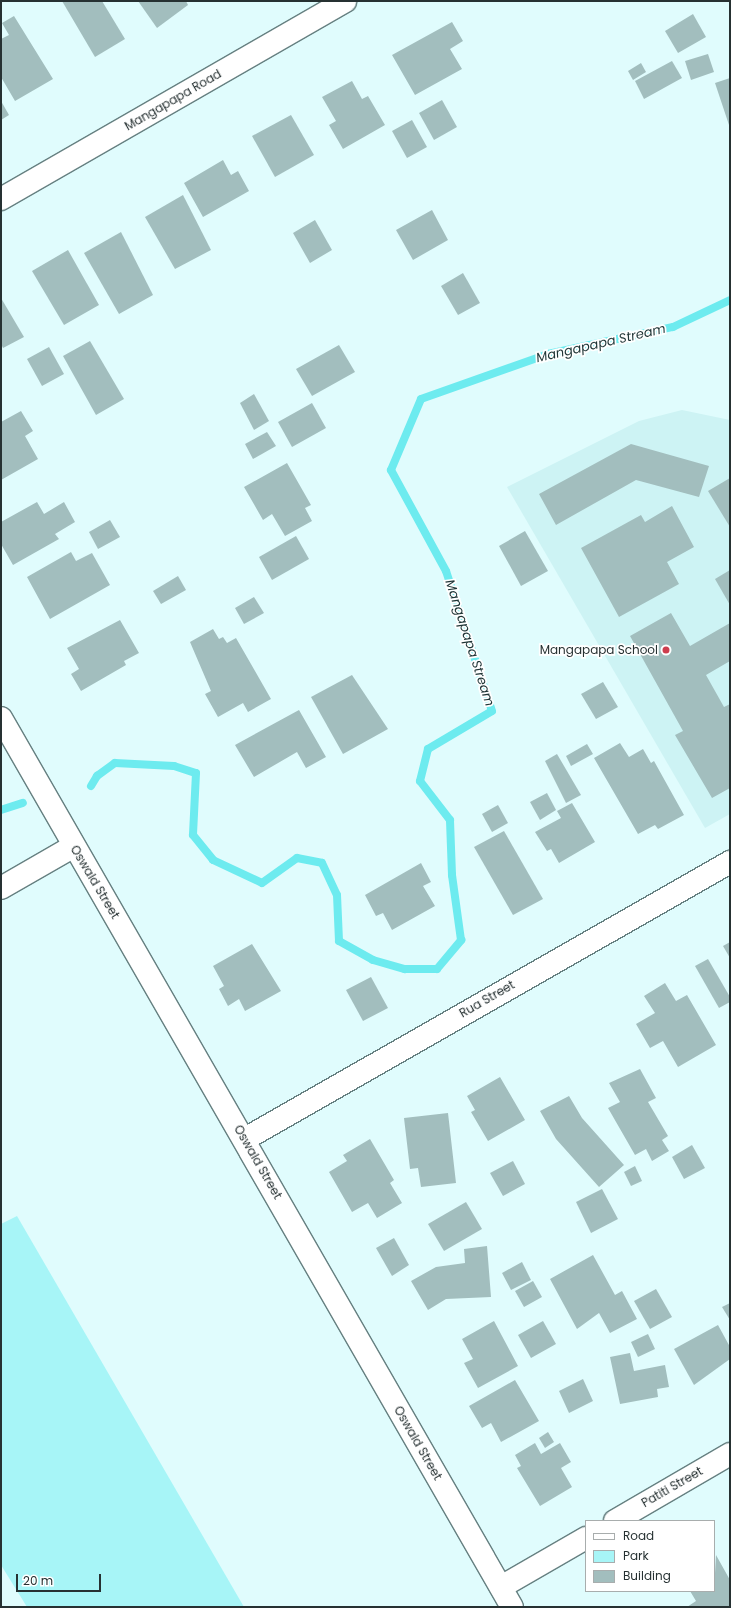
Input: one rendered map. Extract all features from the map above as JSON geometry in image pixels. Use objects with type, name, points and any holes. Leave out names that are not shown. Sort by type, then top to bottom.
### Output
[{"type":"street","name":"Mangapapa Road","points":[[1,199],[345,1]]},
{"type":"street","name":"Oswald Street","points":[[1,718],[245,1140],[512,1607]]},
{"type":"street","points":[[1,888],[74,846]]},
{"type":"street","name":"Rua Street","points":[[245,1140],[730,862]]},
{"type":"street","name":"Patiti Street","points":[[616,1520],[730,1454]]},
{"type":"street","points":[[501,1587],[585,1539]]},
{"type":"shaded area","name":"Mangapapa School","points":[[682,410],[730,420],[730,814],[705,828],[507,487],[639,421]]},
{"type":"green space","points":[[17,1216],[244,1607],[27,1607],[1,1565],[1,1224]]},
{"type":"building","points":[[62,1],[102,1],[125,39],[95,57]]},
{"type":"building","points":[[138,1],[186,1],[188,5],[157,28]]},
{"type":"building","points":[[693,14],[706,37],[678,53],[665,31]]},
{"type":"building","points":[[14,16],[53,79],[15,101],[1,77],[1,39],[9,35],[2,23]]},
{"type":"building","points":[[452,22],[463,41],[450,49],[462,69],[415,95],[392,55]]},
{"type":"building","points":[[708,54],[714,72],[691,80],[685,61]]},
{"type":"building","points":[[672,61],[682,78],[644,99],[635,81]]},
{"type":"building","points":[[641,63],[646,72],[633,80],[628,71]]},
{"type":"building","points":[[730,78],[730,128],[715,83]]},
{"type":"building","points":[[352,81],[362,99],[368,96],[385,125],[343,149],[329,125],[336,121],[322,97]]},
{"type":"building","points":[[442,100],[457,127],[434,140],[419,113]]},
{"type":"building","points":[[1,101],[9,115],[1,120]]},
{"type":"building","points":[[291,115],[314,155],[275,177],[252,136]]},
{"type":"building","points":[[412,120],[427,147],[407,158],[392,131]]},
{"type":"building","points":[[223,160],[231,175],[238,171],[249,191],[203,217],[184,183]]},
{"type":"building","points":[[183,195],[211,250],[175,269],[145,217]]},
{"type":"building","points":[[432,210],[448,240],[413,260],[396,230]]},
{"type":"building","points":[[315,220],[332,250],[310,263],[293,233]]},
{"type":"building","points":[[121,232],[153,295],[119,314],[84,253]]},
{"type":"building","points":[[68,250],[99,305],[64,325],[32,271]]},
{"type":"building","points":[[463,273],[480,303],[458,315],[441,286]]},
{"type":"building","points":[[1,298],[24,337],[3,348],[1,344]]},
{"type":"building","points":[[90,341],[124,399],[96,415],[63,356]]},
{"type":"building","points":[[339,345],[355,372],[312,396],[296,369]]},
{"type":"building","points":[[49,347],[64,374],[42,386],[27,359]]},
{"type":"building","points":[[254,394],[269,421],[254,430],[240,403]]},
{"type":"building","points":[[312,403],[326,428],[292,447],[278,422]]},
{"type":"building","points":[[21,411],[33,431],[25,436],[38,459],[1,480],[1,422]]},
{"type":"building","points":[[267,432],[276,446],[253,459],[245,444]]},
{"type":"building","points":[[631,444],[709,466],[699,497],[636,480],[556,525],[539,494]]},
{"type":"building","points":[[287,463],[311,505],[305,508],[312,521],[285,536],[272,514],[263,520],[244,487]]},
{"type":"building","points":[[730,478],[730,527],[708,491]]},
{"type":"building","points":[[37,502],[44,514],[64,502],[75,522],[55,534],[59,539],[13,565],[1,544],[1,522]]},
{"type":"building","points":[[672,506],[694,547],[667,562],[679,584],[619,617],[581,548],[641,515],[645,522]]},
{"type":"building","points":[[110,520],[120,537],[98,549],[89,532]]},
{"type":"building","points":[[525,531],[548,571],[521,586],[499,546]]},
{"type":"building","points":[[296,536],[309,559],[272,580],[259,557]]},
{"type":"building","points":[[71,552],[76,561],[92,553],[110,585],[50,619],[27,577]]},
{"type":"building","points":[[730,570],[730,605],[715,579]]},
{"type":"building","points":[[178,576],[186,590],[161,604],[153,591]]},
{"type":"building","points":[[254,597],[264,613],[244,624],[235,608]]},
{"type":"building","points":[[671,613],[690,646],[730,623],[730,661],[706,675],[724,707],[730,704],[730,788],[712,798],[675,735],[683,731],[630,636]]},
{"type":"building","points":[[120,620],[139,653],[124,661],[126,665],[81,691],[71,674],[79,669],[67,648]]},
{"type":"building","points":[[213,629],[219,639],[223,637],[227,643],[236,638],[271,699],[248,712],[243,703],[218,717],[205,694],[211,691],[190,642]]},
{"type":"building","points":[[352,675],[388,729],[343,754],[311,697]]},
{"type":"building","points":[[603,682],[618,707],[596,719],[581,694]]},
{"type":"building","points":[[299,710],[326,757],[306,768],[297,752],[254,777],[235,745]]},
{"type":"building","points":[[620,743],[629,757],[643,749],[651,763],[654,761],[684,815],[658,829],[655,825],[638,834],[594,758]]},
{"type":"building","points":[[587,744],[593,754],[571,766],[566,756]]},
{"type":"building","points":[[557,754],[581,795],[566,803],[545,761]]},
{"type":"building","points":[[547,793],[556,810],[540,820],[530,802]]},
{"type":"building","points":[[572,803],[595,842],[559,863],[551,849],[547,851],[535,832],[561,818],[557,811]]},
{"type":"building","points":[[498,805],[508,823],[492,832],[482,814]]},
{"type":"building","points":[[504,831],[543,899],[513,915],[474,847]]},
{"type":"building","points":[[421,863],[431,882],[423,886],[435,906],[392,930],[383,913],[376,916],[365,895]]},
{"type":"building","points":[[730,942],[730,958],[723,946]]},
{"type":"building","points":[[252,944],[281,991],[245,1011],[239,999],[228,1006],[219,989],[224,986],[213,966]]},
{"type":"building","points":[[708,959],[730,997],[730,1002],[719,1008],[695,966]]},
{"type":"building","points":[[371,977],[388,1008],[363,1021],[346,990]]},
{"type":"building","points":[[665,983],[676,1001],[687,995],[716,1045],[678,1067],[663,1041],[650,1048],[636,1024],[655,1013],[644,996]]},
{"type":"building","points":[[640,1069],[656,1098],[648,1102],[668,1136],[662,1140],[669,1151],[652,1161],[646,1149],[635,1155],[608,1108],[620,1102],[609,1083]]},
{"type":"building","points":[[500,1077],[525,1120],[488,1141],[471,1112],[475,1110],[467,1096]]},
{"type":"building","points":[[569,1096],[582,1118],[624,1165],[599,1187],[556,1139],[540,1111]]},
{"type":"building","points":[[448,1113],[456,1183],[421,1187],[418,1168],[410,1169],[404,1118]]},
{"type":"building","points":[[370,1139],[394,1180],[390,1183],[402,1203],[377,1218],[368,1203],[352,1212],[329,1172],[347,1161],[343,1155]]},
{"type":"building","points":[[692,1145],[705,1168],[684,1179],[672,1157]]},
{"type":"building","points":[[513,1161],[525,1184],[503,1196],[490,1173]]},
{"type":"building","points":[[635,1166],[642,1181],[631,1186],[624,1172]]},
{"type":"building","points":[[602,1189],[618,1219],[591,1233],[576,1202]]},
{"type":"building","points":[[466,1202],[482,1229],[444,1251],[428,1224]]},
{"type":"building","points":[[394,1238],[409,1265],[392,1276],[376,1248]]},
{"type":"building","points":[[487,1246],[491,1297],[446,1299],[428,1310],[411,1281],[436,1267],[465,1263],[464,1249]]},
{"type":"building","points":[[593,1255],[615,1295],[622,1291],[637,1319],[610,1333],[599,1313],[577,1329],[550,1279]]},
{"type":"building","points":[[522,1262],[531,1280],[511,1290],[502,1273]]},
{"type":"building","points":[[533,1281],[542,1297],[524,1307],[515,1291]]},
{"type":"building","points":[[656,1289],[672,1317],[650,1329],[634,1301]]},
{"type":"building","points":[[730,1303],[730,1320],[722,1307]]},
{"type":"building","points":[[494,1321],[518,1366],[478,1388],[464,1363],[473,1359],[462,1339]]},
{"type":"building","points":[[543,1321],[556,1344],[531,1358],[518,1335]]},
{"type":"building","points":[[718,1325],[730,1347],[730,1359],[694,1385],[674,1349]]},
{"type":"building","points":[[648,1334],[655,1349],[638,1357],[631,1342]]},
{"type":"building","points":[[630,1353],[634,1371],[665,1365],[669,1387],[657,1389],[658,1397],[620,1404],[610,1357]]},
{"type":"building","points":[[583,1379],[593,1401],[569,1413],[559,1391]]},
{"type":"building","points":[[515,1380],[539,1421],[501,1442],[491,1423],[482,1428],[469,1406]]},
{"type":"building","points":[[548,1432],[554,1442],[545,1448],[539,1438]]},
{"type":"building","points":[[535,1443],[541,1454],[560,1443],[571,1462],[561,1468],[572,1487],[540,1506],[517,1468],[521,1466],[515,1455]]},
{"type":"building","points":[[716,1555],[730,1580],[730,1607],[687,1607],[696,1601],[691,1592],[715,1592]]},
{"type":"waterway","name":"Mangapapa Stream","points":[[91,786],[97,776],[115,763],[174,766],[196,773],[193,835],[213,860],[262,883],[297,858],[322,863],[337,895],[339,941],[373,960],[405,969],[437,969],[461,940],[452,875],[450,820],[420,781],[428,749],[492,711],[446,571],[391,470],[421,399],[548,354],[673,327],[730,300]]},
{"type":"waterway","name":"Mangapapa Stream","points":[[1,810],[23,803]]},
{"type":"place","name":"Mangapapa School","points":[[666,650]]}]
